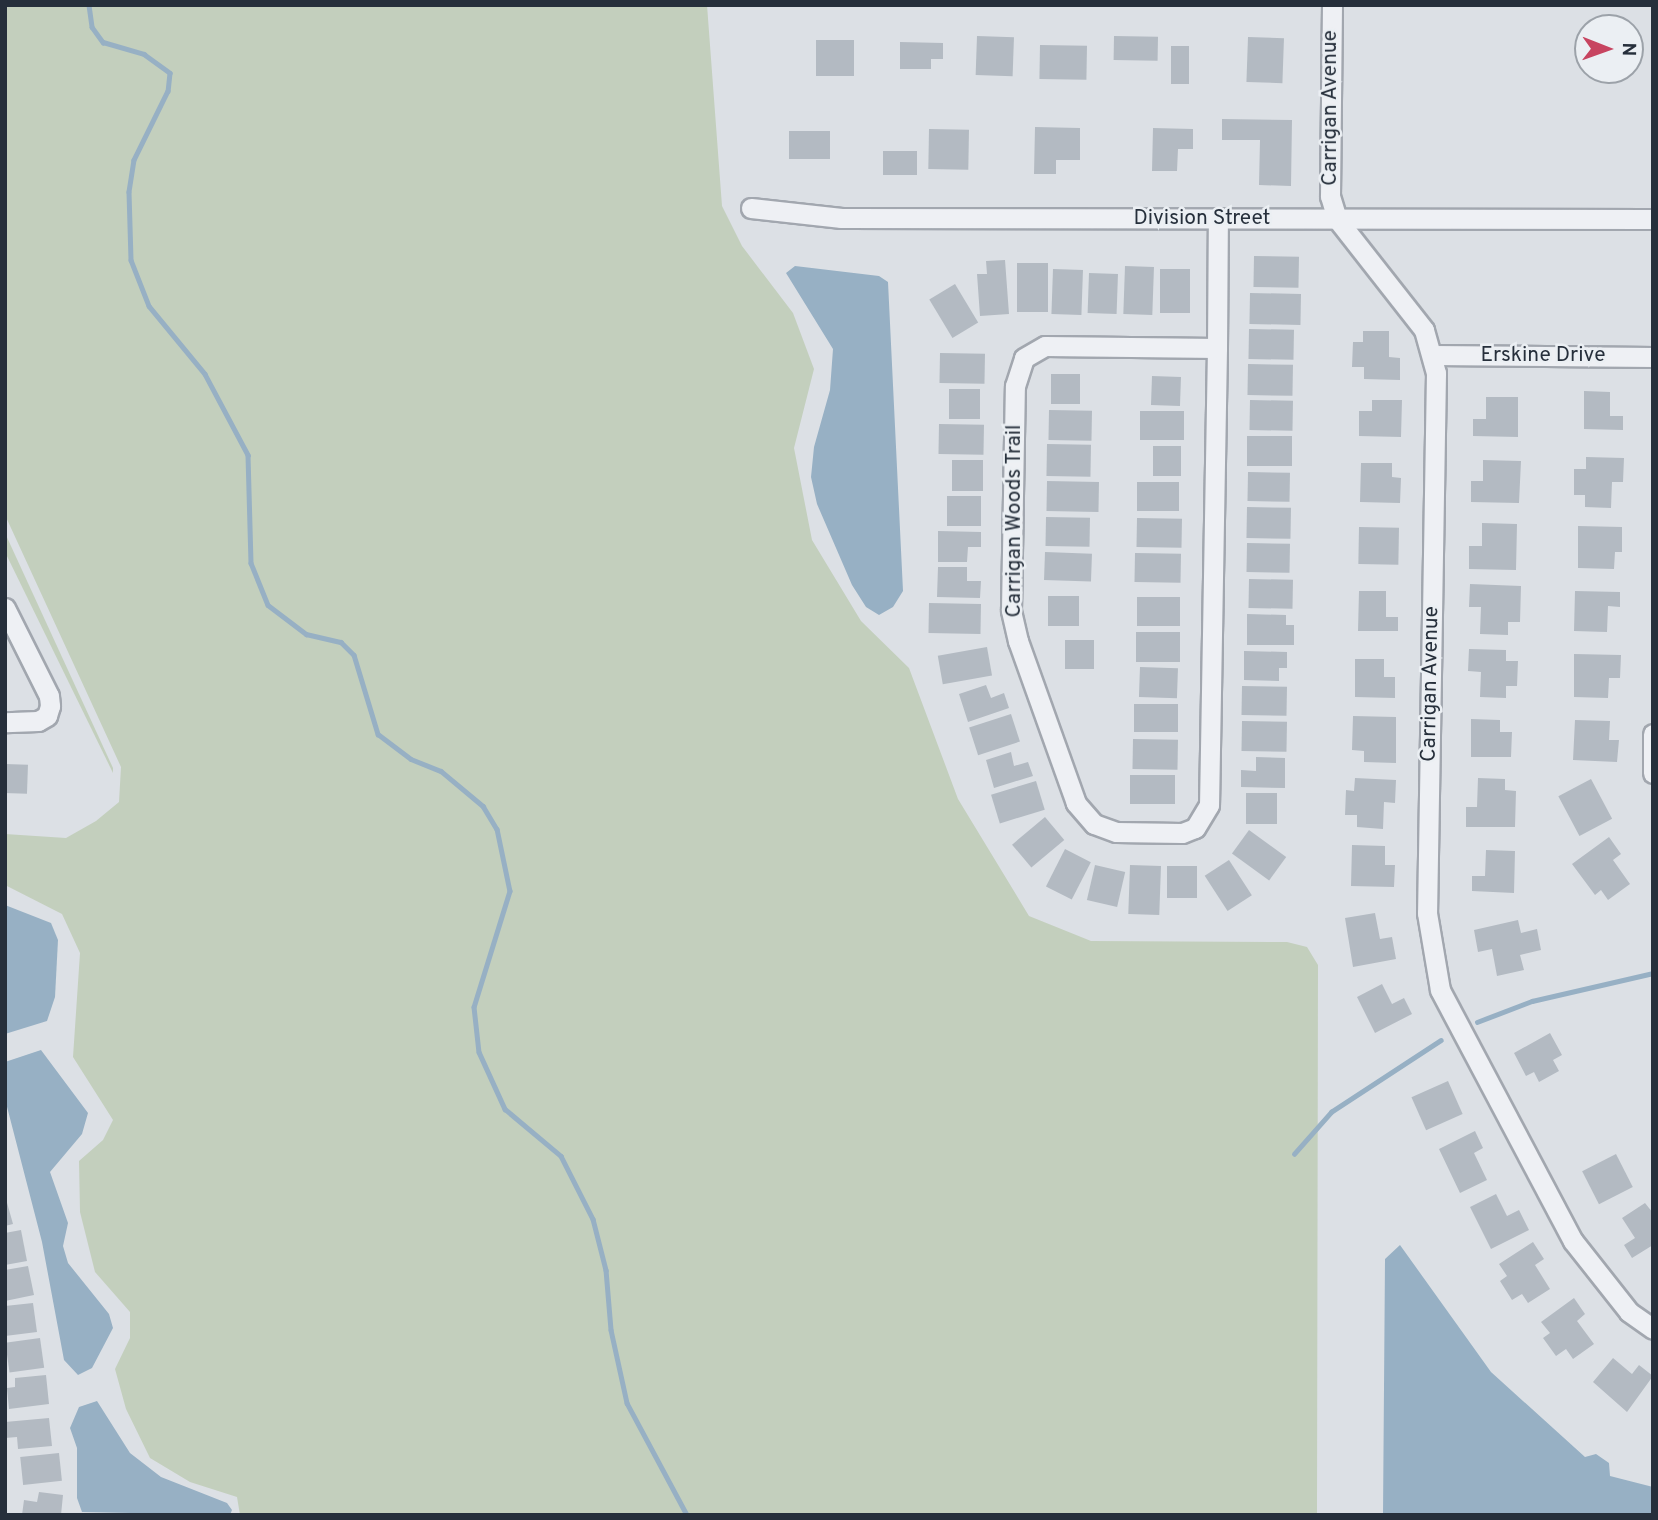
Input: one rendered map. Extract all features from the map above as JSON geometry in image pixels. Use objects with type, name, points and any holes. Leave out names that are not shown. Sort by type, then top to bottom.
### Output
[{"type":"street","name":"Carrigan Avenue","points":[[1332,5],[1330,196],[1337,219],[1412,312],[1433,355],[1437,397],[1427,913],[1430,950],[1454,1021],[1573,1241],[1598,1277],[1653,1329]]},
{"type":"street","name":"Division Street","points":[[751,208],[841,218],[1653,219]]},
{"type":"street","name":"Carrigan Woods Trail","points":[[1217,348],[1045,346],[1024,358],[1015,386],[1011,610],[1018,641],[1076,803],[1094,824],[1116,832],[1182,833],[1195,828],[1209,805],[1217,348],[1218,219]]},
{"type":"street","name":"Erskine Drive","points":[[1433,355],[1653,356]]},
{"type":"street","points":[[5,608],[49,696],[47,716],[38,721],[5,722]]},
{"type":"street","points":[[1653,734],[1653,773]]},
{"type":"green space","points":[[5,5],[707,5],[722,206],[742,246],[793,313],[814,369],[794,448],[812,540],[861,621],[909,668],[958,799],[1029,916],[1091,941],[1287,942],[1307,947],[1318,965],[1317,1515],[240,1515],[237,1497],[190,1482],[150,1458],[126,1409],[115,1369],[130,1338],[130,1312],[95,1272],[80,1212],[79,1161],[103,1140],[113,1120],[73,1057],[80,953],[62,914],[5,885],[5,834],[66,838],[96,821],[119,802],[121,767],[5,515]]},
{"type":"green space","points":[[5,533],[113,768],[113,773],[5,552]]},
{"type":"water","points":[[795,266],[879,276],[888,282],[903,591],[893,607],[879,615],[866,607],[852,585],[817,504],[811,477],[814,447],[830,390],[833,349],[786,273]]},
{"type":"water","points":[[5,905],[51,923],[58,940],[55,997],[47,1021],[5,1034]]},
{"type":"water","points":[[41,1050],[88,1113],[82,1134],[50,1172],[68,1223],[63,1246],[68,1263],[109,1314],[113,1328],[92,1368],[78,1375],[64,1360],[42,1242],[5,1099],[5,1062]]},
{"type":"water","points":[[1400,1245],[1491,1372],[1585,1457],[1596,1454],[1609,1463],[1610,1476],[1653,1487],[1653,1515],[1383,1515],[1385,1259]]},
{"type":"water","points":[[97,1401],[130,1453],[161,1477],[227,1503],[232,1510],[230,1515],[82,1512],[77,1498],[77,1448],[70,1428],[79,1407]]},
{"type":"building","points":[[977,36],[1014,37],[1013,76],[976,75]]},
{"type":"building","points":[[1114,36],[1158,37],[1158,61],[1114,60]]},
{"type":"building","points":[[1248,37],[1284,38],[1282,83],[1246,82]]},
{"type":"building","points":[[816,40],[854,40],[854,76],[816,76]]},
{"type":"building","points":[[900,42],[943,43],[943,59],[931,59],[931,69],[900,69]]},
{"type":"building","points":[[1040,45],[1087,46],[1086,80],[1039,79]]},
{"type":"building","points":[[1171,46],[1189,46],[1189,84],[1171,84]]},
{"type":"building","points":[[1222,119],[1292,120],[1291,186],[1259,185],[1260,140],[1222,140]]},
{"type":"building","points":[[1035,127],[1080,128],[1080,160],[1056,160],[1056,174],[1034,174]]},
{"type":"building","points":[[1153,128],[1193,129],[1193,149],[1178,149],[1177,171],[1152,171]]},
{"type":"building","points":[[929,129],[969,130],[968,170],[928,169]]},
{"type":"building","points":[[789,131],[830,131],[830,159],[789,159]]},
{"type":"building","points":[[883,151],[917,151],[917,175],[883,175]]},
{"type":"building","points":[[1254,256],[1299,257],[1298,288],[1253,287]]},
{"type":"building","points":[[1005,260],[1009,314],[980,316],[977,274],[987,274],[986,261]]},
{"type":"building","points":[[1017,263],[1048,263],[1048,312],[1017,312]]},
{"type":"building","points":[[1125,266],[1154,267],[1152,315],[1123,314]]},
{"type":"building","points":[[1053,269],[1083,270],[1081,315],[1051,314]]},
{"type":"building","points":[[1160,269],[1190,269],[1190,313],[1160,313]]},
{"type":"building","points":[[1089,273],[1118,274],[1117,314],[1088,313]]},
{"type":"building","points":[[955,284],[978,323],[952,338],[929,299]]},
{"type":"building","points":[[1250,293],[1301,294],[1300,325],[1249,324]]},
{"type":"building","points":[[1249,329],[1294,330],[1293,360],[1248,359]]},
{"type":"building","points":[[1363,331],[1389,331],[1389,357],[1400,358],[1400,380],[1364,379],[1364,367],[1352,367],[1353,342],[1363,342]]},
{"type":"building","points":[[940,353],[985,354],[984,384],[939,383]]},
{"type":"building","points":[[1248,364],[1293,365],[1292,396],[1247,395]]},
{"type":"building","points":[[1051,374],[1080,374],[1080,404],[1051,404]]},
{"type":"building","points":[[1152,376],[1181,377],[1180,406],[1151,405]]},
{"type":"building","points":[[949,389],[980,389],[980,419],[949,419]]},
{"type":"building","points":[[1584,391],[1610,392],[1610,416],[1623,416],[1623,430],[1584,429]]},
{"type":"building","points":[[1486,397],[1518,397],[1518,437],[1473,436],[1473,419],[1486,419]]},
{"type":"building","points":[[1250,400],[1293,401],[1292,431],[1249,430]]},
{"type":"building","points":[[1372,400],[1402,400],[1401,437],[1359,436],[1359,411],[1372,411]]},
{"type":"building","points":[[1049,410],[1092,411],[1091,441],[1048,440]]},
{"type":"building","points":[[1140,411],[1184,411],[1184,440],[1140,440]]},
{"type":"building","points":[[939,424],[984,425],[983,455],[938,454]]},
{"type":"building","points":[[1247,436],[1292,436],[1292,466],[1247,466]]},
{"type":"building","points":[[1047,444],[1091,445],[1090,477],[1046,476]]},
{"type":"building","points":[[1153,446],[1181,446],[1181,476],[1153,476]]},
{"type":"building","points":[[1586,457],[1624,458],[1623,482],[1612,482],[1611,508],[1585,507],[1585,495],[1574,495],[1574,469],[1586,469]]},
{"type":"building","points":[[952,460],[983,460],[983,491],[952,491]]},
{"type":"building","points":[[1483,460],[1521,461],[1519,503],[1471,502],[1471,481],[1483,481]]},
{"type":"building","points":[[1361,463],[1392,463],[1392,477],[1401,478],[1400,503],[1360,502]]},
{"type":"building","points":[[1248,472],[1290,473],[1289,502],[1247,501]]},
{"type":"building","points":[[1047,481],[1099,482],[1098,512],[1046,511]]},
{"type":"building","points":[[1137,482],[1179,482],[1179,511],[1137,511]]},
{"type":"building","points":[[947,496],[981,496],[981,526],[947,526]]},
{"type":"building","points":[[1247,507],[1291,508],[1290,539],[1246,538]]},
{"type":"building","points":[[1046,517],[1090,518],[1089,547],[1045,546]]},
{"type":"building","points":[[1137,518],[1182,519],[1181,548],[1136,547]]},
{"type":"building","points":[[1482,523],[1517,524],[1516,570],[1469,569],[1469,546],[1482,546]]},
{"type":"building","points":[[1578,526],[1622,527],[1622,552],[1615,552],[1614,569],[1578,568]]},
{"type":"building","points":[[1359,527],[1399,528],[1398,565],[1358,564]]},
{"type":"building","points":[[938,531],[981,532],[981,547],[968,547],[967,562],[938,562]]},
{"type":"building","points":[[1247,543],[1290,544],[1289,573],[1246,572]]},
{"type":"building","points":[[1045,552],[1092,554],[1091,582],[1044,580]]},
{"type":"building","points":[[1135,553],[1181,554],[1180,583],[1134,582]]},
{"type":"building","points":[[938,567],[967,567],[967,581],[981,581],[980,598],[937,597]]},
{"type":"building","points":[[1249,579],[1293,580],[1292,609],[1248,608]]},
{"type":"building","points":[[1470,584],[1521,586],[1520,622],[1508,622],[1508,635],[1480,634],[1481,607],[1469,607]]},
{"type":"building","points":[[1359,591],[1386,591],[1386,617],[1398,617],[1398,631],[1358,631]]},
{"type":"building","points":[[1575,591],[1620,592],[1620,607],[1608,606],[1607,632],[1574,631]]},
{"type":"building","points":[[1048,596],[1079,596],[1079,626],[1048,626]]},
{"type":"building","points":[[1137,597],[1180,597],[1180,626],[1137,626]]},
{"type":"building","points":[[929,603],[981,604],[980,634],[928,633]]},
{"type":"building","points":[[1247,614],[1286,615],[1286,625],[1294,625],[1294,645],[1247,645]]},
{"type":"building","points":[[1136,632],[1180,632],[1180,662],[1136,662]]},
{"type":"building","points":[[1065,640],[1094,640],[1094,669],[1065,669]]},
{"type":"building","points":[[987,647],[992,676],[943,684],[938,656]]},
{"type":"building","points":[[1469,649],[1506,650],[1506,661],[1518,661],[1517,686],[1506,686],[1506,698],[1480,697],[1481,672],[1468,671]]},
{"type":"building","points":[[1244,651],[1287,652],[1287,668],[1279,668],[1279,681],[1244,680]]},
{"type":"building","points":[[1574,654],[1621,655],[1620,678],[1609,678],[1608,698],[1574,697]]},
{"type":"building","points":[[1355,659],[1384,659],[1384,677],[1395,677],[1395,698],[1355,697]]},
{"type":"building","points":[[1140,667],[1178,668],[1177,698],[1139,697]]},
{"type":"building","points":[[986,685],[991,698],[1004,693],[1009,708],[968,722],[959,694]]},
{"type":"building","points":[[1242,686],[1287,687],[1286,716],[1241,715]]},
{"type":"building","points":[[1134,704],[1178,704],[1178,732],[1134,732]]},
{"type":"building","points":[[1011,714],[1020,742],[978,755],[969,728]]},
{"type":"building","points":[[1353,716],[1396,717],[1396,763],[1364,762],[1364,751],[1352,750]]},
{"type":"building","points":[[1471,719],[1500,720],[1500,732],[1512,732],[1511,757],[1471,757]]},
{"type":"building","points":[[1575,720],[1610,721],[1609,740],[1619,740],[1617,762],[1573,760]]},
{"type":"building","points":[[1242,721],[1287,722],[1286,752],[1241,751]]},
{"type":"building","points":[[1133,739],[1178,740],[1177,770],[1132,769]]},
{"type":"building","points":[[1011,752],[1014,766],[1028,762],[1033,776],[994,788],[986,760]]},
{"type":"building","points":[[1256,757],[1285,758],[1285,788],[1241,787],[1241,770],[1256,771]]},
{"type":"building","points":[[5,764],[28,765],[27,794],[5,793]]},
{"type":"building","points":[[1130,775],[1175,775],[1175,804],[1130,804]]},
{"type":"building","points":[[1355,778],[1396,780],[1395,803],[1384,802],[1383,829],[1357,827],[1357,815],[1345,815],[1346,790],[1354,791]]},
{"type":"building","points":[[1478,778],[1505,779],[1505,790],[1516,791],[1515,827],[1466,827],[1466,807],[1477,807]]},
{"type":"building","points":[[1591,779],[1612,819],[1579,836],[1558,796]]},
{"type":"building","points":[[1036,781],[1045,810],[1000,823],[991,795]]},
{"type":"building","points":[[1246,793],[1277,793],[1277,824],[1246,824]]},
{"type":"building","points":[[1045,817],[1064,840],[1031,868],[1012,845]]},
{"type":"building","points":[[1249,830],[1286,857],[1269,880],[1232,853]]},
{"type":"building","points":[[1609,837],[1621,854],[1613,860],[1630,884],[1608,900],[1601,890],[1595,895],[1572,864]]},
{"type":"building","points":[[1352,845],[1385,846],[1385,865],[1395,865],[1394,887],[1351,886]]},
{"type":"building","points":[[1065,849],[1091,862],[1072,900],[1046,886]]},
{"type":"building","points":[[1486,850],[1515,851],[1514,893],[1472,891],[1472,876],[1485,876]]},
{"type":"building","points":[[1229,860],[1252,895],[1228,911],[1205,876]]},
{"type":"building","points":[[1095,865],[1125,872],[1117,907],[1087,900]]},
{"type":"building","points":[[1130,865],[1161,866],[1159,915],[1128,914]]},
{"type":"building","points":[[1167,866],[1197,866],[1197,898],[1167,898]]},
{"type":"building","points":[[1375,913],[1380,939],[1392,937],[1396,959],[1353,967],[1345,918]]},
{"type":"building","points":[[1518,920],[1521,933],[1537,929],[1541,950],[1520,955],[1524,970],[1497,976],[1492,949],[1478,952],[1474,930]]},
{"type":"building","points":[[1382,984],[1392,1004],[1404,998],[1412,1014],[1375,1033],[1357,997]]},
{"type":"building","points":[[1550,1033],[1562,1055],[1553,1060],[1559,1071],[1539,1082],[1534,1072],[1526,1076],[1514,1053]]},
{"type":"building","points":[[1448,1081],[1463,1114],[1426,1130],[1411,1097]]},
{"type":"building","points":[[1475,1131],[1483,1148],[1474,1153],[1487,1180],[1460,1193],[1439,1149]]},
{"type":"building","points":[[1616,1154],[1633,1187],[1599,1204],[1582,1171]]},
{"type":"building","points":[[1496,1194],[1507,1216],[1519,1210],[1529,1230],[1491,1249],[1470,1207]]},
{"type":"building","points":[[5,1200],[13,1224],[5,1226]]},
{"type":"building","points":[[1645,1203],[1653,1213],[1653,1245],[1632,1258],[1624,1245],[1635,1238],[1622,1218]]},
{"type":"building","points":[[21,1230],[27,1261],[5,1265],[5,1233]]},
{"type":"building","points":[[1533,1242],[1544,1259],[1535,1265],[1550,1289],[1528,1303],[1522,1294],[1512,1300],[1500,1281],[1507,1276],[1499,1264]]},
{"type":"building","points":[[28,1266],[34,1295],[5,1301],[5,1270]]},
{"type":"building","points":[[1574,1298],[1585,1314],[1577,1321],[1594,1344],[1573,1359],[1566,1349],[1556,1356],[1543,1338],[1550,1333],[1541,1322]]},
{"type":"building","points":[[33,1303],[37,1332],[5,1336],[5,1306]]},
{"type":"building","points":[[40,1338],[44,1368],[10,1373],[5,1343]]},
{"type":"building","points":[[1613,1358],[1632,1374],[1639,1365],[1653,1376],[1627,1412],[1593,1382]]},
{"type":"building","points":[[46,1375],[49,1404],[9,1409],[7,1388],[15,1387],[15,1378]]},
{"type":"building","points":[[49,1418],[52,1446],[18,1449],[17,1437],[5,1438],[5,1422]]},
{"type":"building","points":[[59,1453],[62,1481],[23,1485],[20,1457]]},
{"type":"building","points":[[39,1492],[63,1495],[61,1515],[22,1515],[24,1500],[37,1502]]},
{"type":"waterway","points":[[89,5],[92,27],[103,42],[144,54],[170,73],[168,91],[134,160],[129,192],[131,260],[149,306],[205,374],[248,455],[251,563],[268,605],[306,634],[341,642],[354,655],[378,734],[411,759],[441,771],[483,806],[497,829],[510,891],[474,1007],[479,1052],[505,1109],[561,1156],[593,1219],[606,1270],[611,1330],[627,1403],[687,1515]]},
{"type":"waterway","points":[[1477,1022],[1532,1001],[1653,973]]},
{"type":"waterway","points":[[1294,1154],[1331,1112],[1441,1040]]}]
